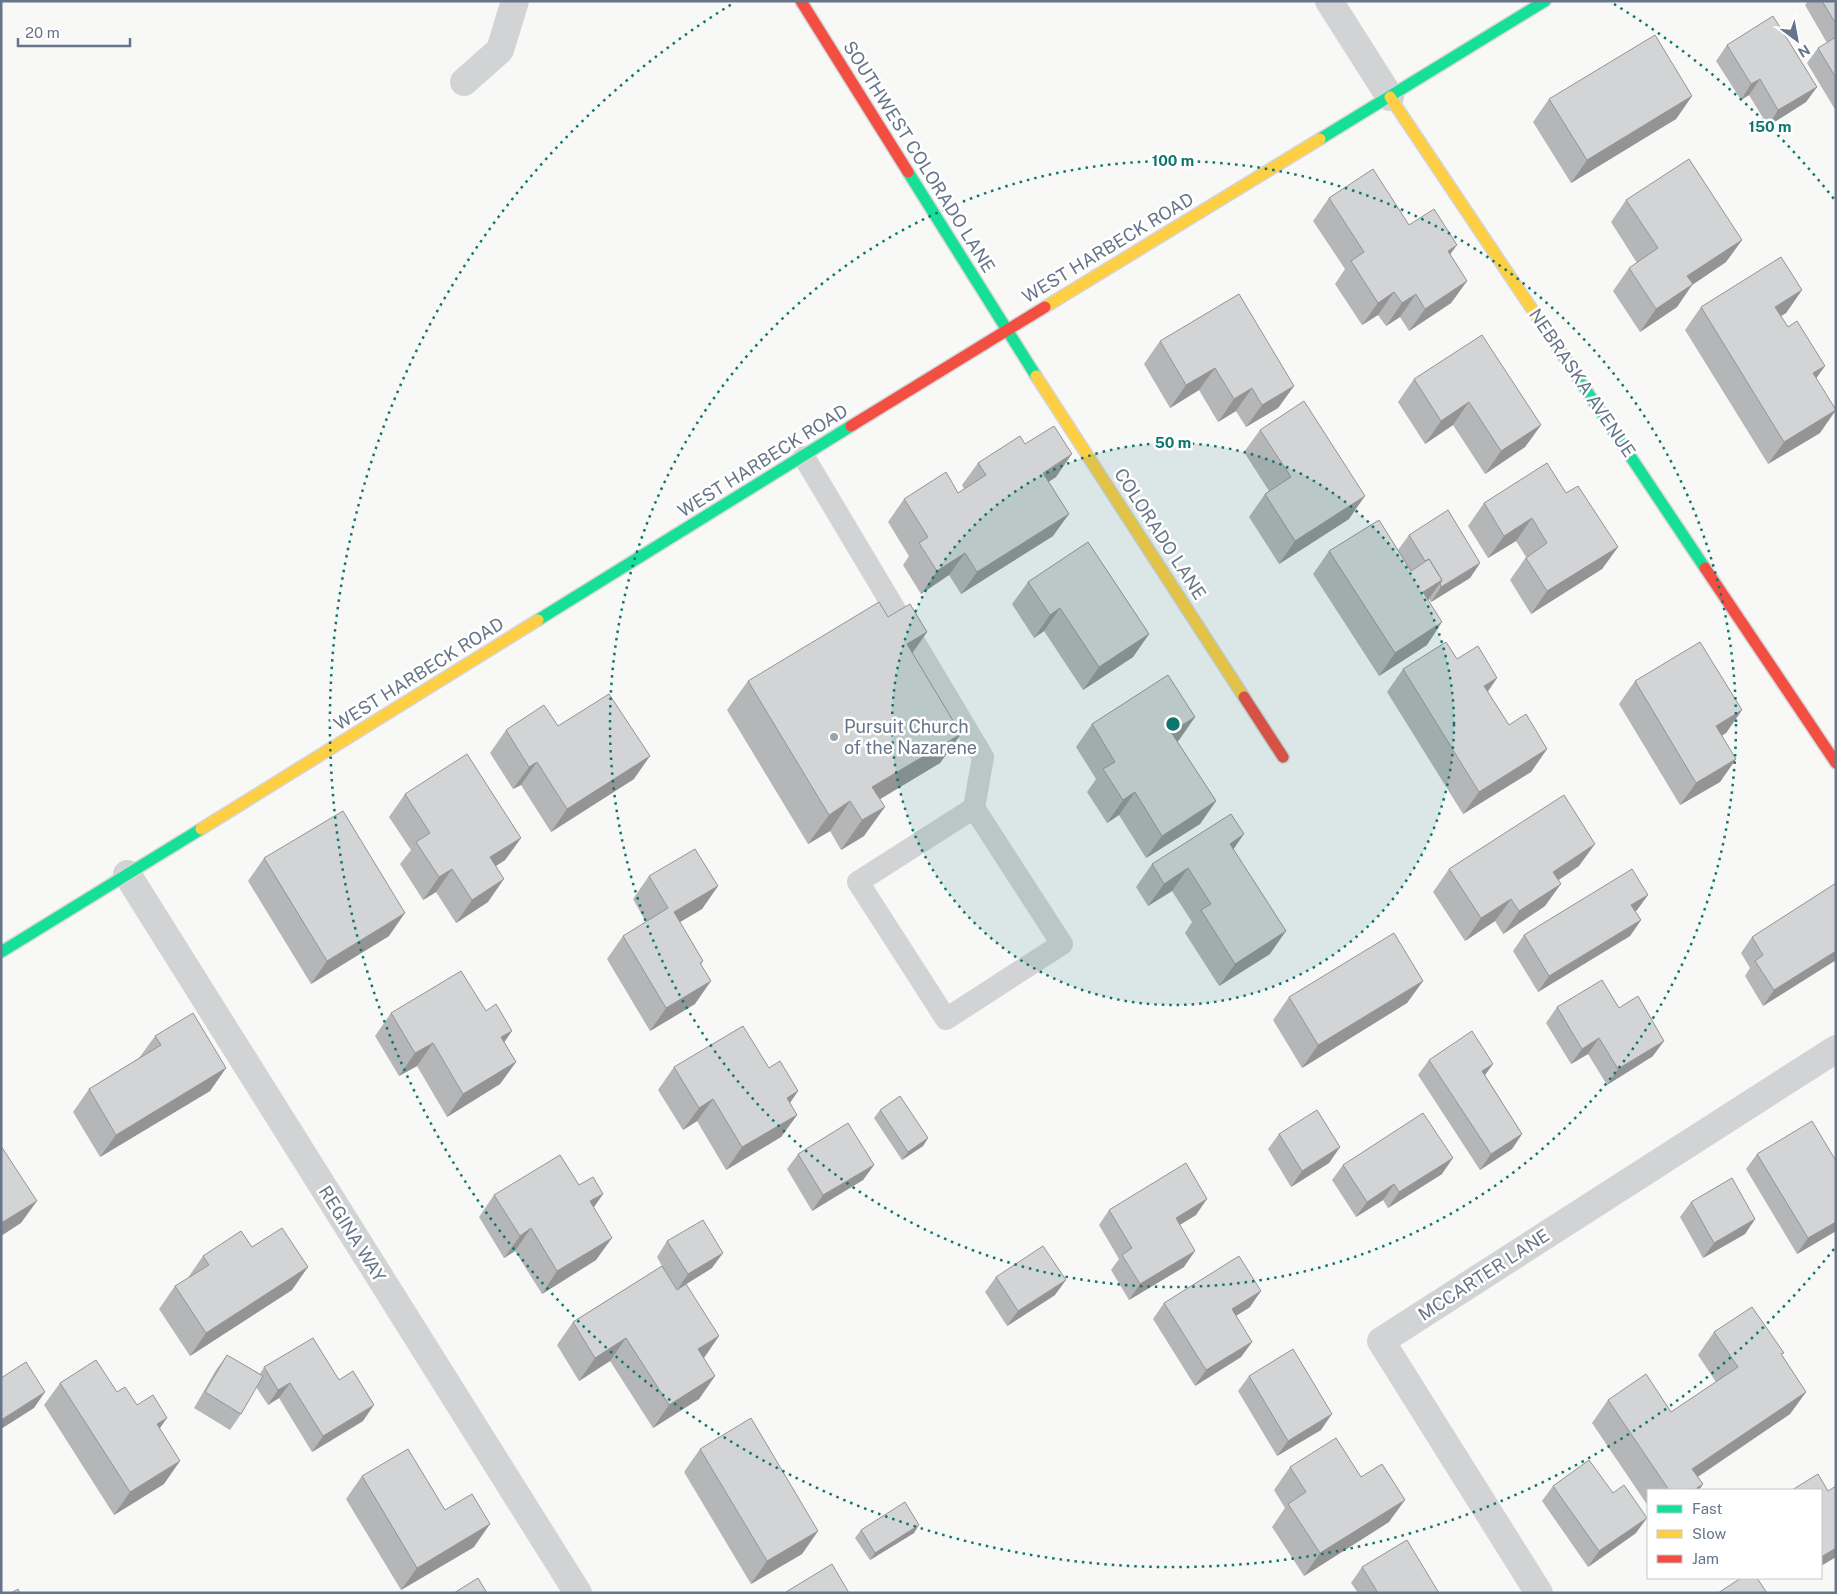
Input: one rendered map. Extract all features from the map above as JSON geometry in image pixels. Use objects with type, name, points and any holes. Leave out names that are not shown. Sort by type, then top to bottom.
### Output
[{"type":"street","points":[[464,82],[500,50],[515,1]]},
{"type":"street","name":"SOUTHWEST COLORADO LANE","points":[[801,1],[1007,330]]},
{"type":"street","name":"NEBRASKA AVENUE","points":[[1328,1],[1390,97],[1834,757]]},
{"type":"street","name":"WEST HARBECK ROAD","points":[[1,952],[1007,330],[1544,1]]},
{"type":"street","name":"COLORADO LANE","points":[[1007,330],[1283,757]]},
{"type":"street","name":"REGINA WAY","points":[[127,874],[578,1593]]},
{"type":"street","name":"MCCARTER LANE","points":[[1539,1593],[1381,1341],[1836,1048]]},
{"type":"lane","points":[[804,457],[983,757],[974,808],[1062,944],[946,1019],[858,882],[974,808]]},
{"type":"building","points":[[1822,1],[1836,1],[1836,24]]},
{"type":"building","points":[[1773,16],[1817,87],[1778,110],[1760,79],[1751,84],[1727,45]]},
{"type":"building","points":[[1655,35],[1692,96],[1587,160],[1549,99]]},
{"type":"building","points":[[1836,37],[1836,78],[1818,48]]},
{"type":"building","points":[[1689,159],[1742,240],[1687,276],[1693,284],[1656,309],[1629,268],[1658,248],[1626,200]]},
{"type":"building","points":[[1373,169],[1409,225],[1434,209],[1457,245],[1448,251],[1467,281],[1425,309],[1416,294],[1402,303],[1394,292],[1378,303],[1351,261],[1364,252],[1329,198]]},
{"type":"building","points":[[1781,257],[1802,290],[1775,307],[1788,327],[1797,321],[1825,366],[1813,373],[1836,410],[1784,442],[1701,307]]},
{"type":"building","points":[[1239,294],[1294,386],[1262,405],[1252,388],[1234,399],[1215,368],[1186,385],[1160,341]]},
{"type":"building","points":[[1482,335],[1541,425],[1501,451],[1469,402],[1441,421],[1414,379]]},
{"type":"building","points":[[1304,401],[1365,496],[1295,541],[1265,494],[1291,477],[1260,430]]},
{"type":"building","points":[[1054,426],[1072,454],[1043,473],[1069,514],[977,572],[965,553],[937,571],[919,543],[928,537],[904,499],[946,472],[958,493],[986,475],[978,463],[1020,436],[1025,444]]},
{"type":"building","points":[[1547,463],[1566,493],[1578,486],[1618,547],[1547,591],[1526,558],[1547,543],[1532,518],[1504,536],[1484,503]]},
{"type":"building","points":[[1448,510],[1480,563],[1441,587],[1442,580],[1429,559],[1425,561],[1409,535]]},
{"type":"building","points":[[1379,520],[1411,571],[1429,559],[1442,580],[1423,592],[1442,622],[1395,653],[1329,551]]},
{"type":"building","points":[[1088,542],[1149,634],[1099,667],[1060,608],[1050,615],[1028,582]]},
{"type":"building","name":"Pursuit Church of the Nazarene","points":[[879,602],[888,617],[910,604],[927,632],[907,644],[961,734],[872,787],[885,807],[862,820],[850,801],[829,815],[748,681]]},
{"type":"building","points":[[1446,642],[1457,659],[1478,646],[1497,678],[1484,686],[1509,725],[1526,714],[1547,749],[1479,792],[1403,669]]},
{"type":"building","points":[[1700,642],[1742,710],[1716,726],[1736,759],[1696,783],[1635,681]]},
{"type":"building","points":[[1168,675],[1195,717],[1171,732],[1216,801],[1162,836],[1135,792],[1123,800],[1103,769],[1115,762],[1092,724]]},
{"type":"building","points":[[609,694],[650,756],[567,809],[537,762],[529,767],[506,730],[544,705],[558,726]]},
{"type":"building","points":[[467,754],[521,838],[490,857],[504,879],[472,900],[452,869],[439,877],[416,842],[430,833],[405,794]]},
{"type":"building","points":[[1564,795],[1595,844],[1553,872],[1561,884],[1519,911],[1511,899],[1481,918],[1449,869]]},
{"type":"building","points":[[343,811],[405,913],[327,961],[264,858]]},
{"type":"building","points":[[1231,814],[1244,834],[1230,844],[1286,931],[1235,964],[1201,910],[1211,904],[1188,868],[1164,884],[1152,864]]},
{"type":"building","points":[[695,849],[718,886],[674,912],[703,961],[700,963],[711,981],[666,1008],[623,936],[668,908],[649,876]]},
{"type":"building","points":[[1632,869],[1648,895],[1631,905],[1641,920],[1549,976],[1524,935]]},
{"type":"building","points":[[1836,883],[1836,951],[1774,990],[1755,961],[1763,955],[1752,937]]},
{"type":"building","points":[[1394,933],[1423,981],[1318,1045],[1289,997]]},
{"type":"building","points":[[461,971],[486,1011],[496,1004],[512,1031],[501,1037],[516,1062],[463,1094],[433,1043],[415,1053],[391,1013]]},
{"type":"building","points":[[1602,980],[1619,1008],[1638,996],[1664,1041],[1618,1069],[1599,1038],[1582,1049],[1557,1007]]},
{"type":"building","points":[[193,1013],[226,1068],[116,1135],[89,1089],[161,1045],[155,1036]]},
{"type":"building","points":[[743,1026],[769,1068],[780,1061],[798,1091],[787,1098],[797,1115],[742,1147],[713,1099],[699,1108],[674,1067]]},
{"type":"building","points":[[1472,1031],[1493,1064],[1482,1071],[1522,1134],[1491,1154],[1429,1060]]},
{"type":"building","points":[[900,1096],[928,1138],[908,1152],[880,1110]]},
{"type":"building","points":[[1317,1110],[1340,1147],[1302,1171],[1279,1134]]},
{"type":"building","points":[[1423,1113],[1453,1158],[1399,1192],[1394,1184],[1367,1202],[1343,1165]]},
{"type":"building","points":[[1812,1121],[1836,1161],[1836,1222],[1808,1238],[1757,1154]]},
{"type":"building","points":[[848,1123],[874,1165],[823,1195],[798,1154]]},
{"type":"building","points":[[1,1146],[37,1201],[1,1223]]},
{"type":"building","points":[[560,1155],[579,1185],[593,1177],[603,1194],[590,1201],[612,1238],[557,1271],[531,1228],[520,1236],[494,1195]]},
{"type":"building","points":[[1186,1163],[1207,1199],[1176,1218],[1195,1251],[1140,1284],[1122,1255],[1132,1248],[1109,1210]]},
{"type":"building","points":[[1732,1178],[1755,1219],[1714,1243],[1691,1202]]},
{"type":"building","points":[[703,1220],[723,1253],[688,1274],[667,1241]]},
{"type":"building","points":[[282,1228],[308,1267],[206,1333],[175,1286],[209,1265],[203,1256],[241,1231],[252,1247]]},
{"type":"building","points":[[1043,1246],[1066,1280],[1018,1311],[996,1277]]},
{"type":"building","points":[[1239,1256],[1261,1291],[1232,1309],[1252,1342],[1206,1370],[1164,1303]]},
{"type":"building","points":[[662,1266],[677,1290],[686,1284],[719,1336],[698,1349],[715,1376],[669,1405],[626,1338],[595,1358],[573,1322]]},
{"type":"building","points":[[1752,1307],[1784,1353],[1781,1354],[1806,1392],[1692,1469],[1703,1484],[1696,1489],[1668,1489],[1608,1400],[1646,1374],[1671,1412],[1738,1367],[1714,1332]]},
{"type":"building","points":[[313,1338],[339,1380],[353,1371],[374,1405],[323,1436],[290,1383],[278,1390],[264,1367]]},
{"type":"building","points":[[1293,1349],[1332,1414],[1288,1441],[1249,1376]]},
{"type":"building","points":[[227,1355],[263,1376],[241,1414],[205,1392]]},
{"type":"building","points":[[96,1360],[117,1392],[125,1387],[137,1405],[153,1395],[167,1418],[157,1424],[180,1461],[130,1492],[60,1383]]},
{"type":"building","points":[[26,1362],[45,1392],[1,1420],[1,1378]]},
{"type":"building","points":[[751,1418],[818,1531],[767,1561],[700,1449]]},
{"type":"building","points":[[1336,1438],[1361,1477],[1382,1464],[1405,1500],[1320,1553],[1288,1504],[1306,1492],[1290,1467]]},
{"type":"building","points":[[408,1449],[445,1510],[472,1494],[490,1524],[417,1568],[362,1476]]},
{"type":"building","points":[[1589,1460],[1613,1493],[1624,1485],[1647,1518],[1599,1551],[1553,1486]]},
{"type":"building","points":[[1818,1474],[1828,1491],[1836,1486],[1836,1548],[1822,1556],[1822,1489],[1794,1489]]},
{"type":"building","points":[[905,1502],[919,1525],[875,1553],[861,1530]]},
{"type":"building","points":[[1407,1540],[1439,1593],[1378,1593],[1362,1567]]},
{"type":"building","points":[[832,1564],[849,1593],[786,1593],[786,1592]]},
{"type":"building","points":[[478,1578],[487,1593],[454,1593]]},
{"type":"building","points":[[1739,1579],[1758,1579],[1767,1593],[1718,1593]]},
{"type":"building","points":[[18,1589],[20,1593],[11,1593]]},
{"type":"traffic: fast","points":[[1320,139],[1545,1]]},
{"type":"traffic: fast","points":[[908,172],[1036,376]]},
{"type":"traffic: fast","points":[[1572,369],[1705,568]]},
{"type":"traffic: fast","points":[[538,620],[851,426]]},
{"type":"traffic: fast","points":[[1,952],[201,829]]},
{"type":"traffic: slow","points":[[1390,97],[1572,369]]},
{"type":"traffic: slow","points":[[1045,307],[1320,139]]},
{"type":"traffic: slow","points":[[1036,376],[1244,697]]},
{"type":"traffic: slow","points":[[201,829],[538,620]]},
{"type":"traffic: jam","points":[[801,1],[908,172]]},
{"type":"traffic: jam","points":[[851,426],[1045,307]]},
{"type":"traffic: jam","points":[[1705,568],[1836,763]]},
{"type":"traffic: jam","points":[[1244,697],[1283,757]]},
{"type":"place","name":"Pursuit Church of the Nazarene","points":[[834,737]]}]
